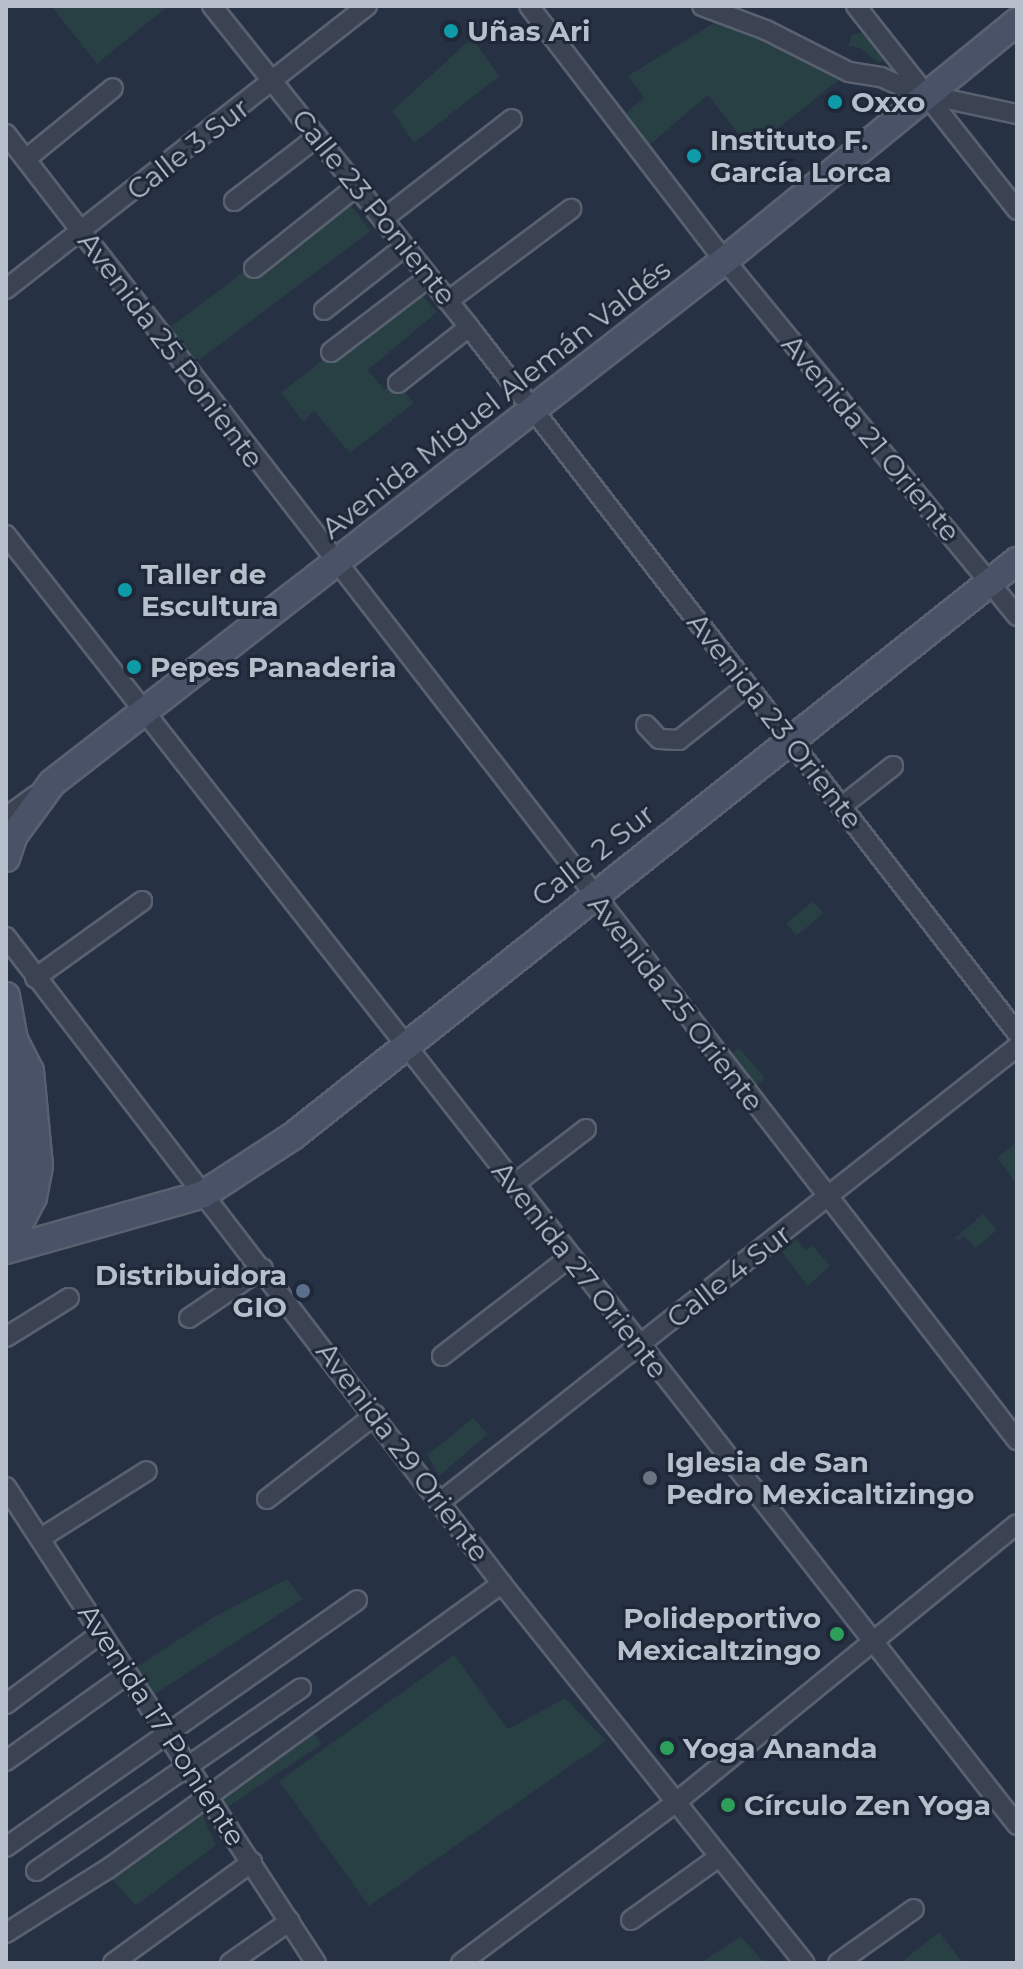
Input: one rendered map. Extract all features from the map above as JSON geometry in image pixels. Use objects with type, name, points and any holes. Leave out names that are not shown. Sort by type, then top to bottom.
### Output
[{"type":"main road","name":"Avenida Miguel Alemán Valdés","points":[[52,783],[145,714],[725,260],[1017,22]]},
{"type":"main road","name":"Calle 2 Sur","points":[[6,1250],[204,1194],[293,1136],[591,896],[793,742],[1017,561]]},
{"type":"main road","points":[[6,858],[19,827],[52,783]]},
{"type":"main road","points":[[6,996],[14,1040],[30,1071],[39,1166],[33,1197],[6,1250]]},
{"type":"main road","points":[[6,1205],[19,1164],[10,1070],[14,1040]]},
{"type":"street","name":"Calle 3 Sur","points":[[6,289],[274,82],[367,6]]},
{"type":"street","name":"Avenida 21 Oriente","points":[[529,6],[725,260],[1017,616]]},
{"type":"street","points":[[702,6],[766,30],[820,60],[926,95],[1017,114]]},
{"type":"street","points":[[856,6],[1017,210]]},
{"type":"street","name":"Calle 23 Poniente","points":[[216,7],[532,410]]},
{"type":"street","points":[[26,159],[113,88]]},
{"type":"street","points":[[383,219],[512,119]]},
{"type":"street","name":"Avenida 25 Poniente","points":[[6,134],[336,565]]},
{"type":"street","points":[[234,201],[317,137]]},
{"type":"street","points":[[254,268],[356,187]]},
{"type":"street","points":[[448,301],[571,209]]},
{"type":"street","points":[[324,310],[404,247]]},
{"type":"street","points":[[331,352],[429,277]]},
{"type":"street","points":[[398,383],[469,327]]},
{"type":"street","name":"Avenida 23 Oriente","points":[[532,410],[1017,1033]]},
{"type":"street","name":"Avenida 27 Oriente","points":[[6,535],[569,1258],[874,1638],[1017,1825]]},
{"type":"street","name":"Avenida 25 Oriente","points":[[336,565],[1017,1440]]},
{"type":"street","points":[[646,725],[659,739],[679,740],[747,686]]},
{"type":"street","points":[[842,806],[893,766]]},
{"type":"street","name":"Avenida Miguel Alemán Valdés","points":[[6,817],[52,783]]},
{"type":"street","points":[[35,978],[142,901]]},
{"type":"street","name":"Avenida 29 Oriente","points":[[6,937],[263,1268],[502,1584],[805,1963]]},
{"type":"street","name":"Calle 4 Sur","points":[[440,1502],[1017,1047]]},
{"type":"street","points":[[513,1185],[586,1129]]},
{"type":"street","points":[[442,1356],[569,1258]]},
{"type":"street","points":[[189,1318],[263,1268]]},
{"type":"street","points":[[6,1337],[69,1298]]},
{"type":"street","points":[[267,1499],[375,1415]]},
{"type":"street","points":[[41,1538],[147,1471]]},
{"type":"street","name":"Avenida 17 Poniente","points":[[6,1487],[163,1733],[252,1862],[316,1963]]},
{"type":"street","points":[[461,1963],[675,1803],[1017,1524]]},
{"type":"street","points":[[6,1933],[109,1868],[502,1584]]},
{"type":"street","points":[[6,1847],[163,1733],[357,1600]]},
{"type":"street","points":[[6,1704],[100,1634]]},
{"type":"street","points":[[6,1761],[126,1675]]},
{"type":"street","points":[[36,1871],[301,1688]]},
{"type":"street","points":[[631,1920],[719,1857]]},
{"type":"street","points":[[113,1963],[252,1862]]},
{"type":"street","points":[[838,1963],[914,1909]]},
{"type":"street","points":[[230,1963],[290,1921]]},
{"type":"green space","points":[[51,6],[168,6],[97,64]]},
{"type":"green space","points":[[728,14],[849,72],[751,150],[708,95],[641,152],[617,120],[644,98],[628,76]]},
{"type":"green space","points":[[861,33],[888,59],[878,63],[861,48],[848,46],[852,35]]},
{"type":"green space","points":[[472,38],[499,76],[414,143],[392,111]]},
{"type":"green space","points":[[344,196],[370,231],[186,370],[160,335]]},
{"type":"green space","points":[[415,287],[437,312],[368,370],[384,389],[398,383],[414,403],[350,453],[314,411],[303,422],[281,393]]},
{"type":"green space","points":[[813,901],[823,913],[796,936],[786,923]]},
{"type":"green space","points":[[739,1048],[765,1078],[752,1089],[726,1059]]},
{"type":"green space","points":[[1017,1142],[1017,1185],[997,1158]]},
{"type":"green space","points":[[983,1214],[997,1230],[976,1248],[964,1236],[957,1241],[955,1238]]},
{"type":"green space","points":[[796,1239],[806,1250],[812,1245],[830,1266],[808,1286],[782,1252]]},
{"type":"green space","points":[[473,1418],[488,1434],[439,1476],[427,1455]]},
{"type":"green space","points":[[287,1579],[303,1599],[150,1697],[135,1668],[212,1618]]},
{"type":"green space","points":[[454,1655],[508,1729],[565,1698],[606,1741],[369,1906],[279,1781]]},
{"type":"green space","points":[[309,1727],[322,1744],[223,1810],[213,1797]]},
{"type":"green space","points":[[199,1807],[216,1845],[136,1906],[107,1874]]},
{"type":"green space","points":[[939,1932],[963,1963],[906,1963],[904,1960]]},
{"type":"green space","points":[[740,1937],[765,1963],[700,1963]]},
{"type":"place","name":"Uñas Ari","points":[[451,31]]},
{"type":"place","name":"Oxxo","points":[[835,102]]},
{"type":"place","name":"Instituto F. García Lorca","points":[[694,156]]},
{"type":"place","name":"Taller de Escultura","points":[[125,590]]},
{"type":"place","name":"Pepes Panaderia","points":[[134,667]]},
{"type":"place","name":"Distribuidora GIO","points":[[303,1291]]},
{"type":"place","name":"Iglesia de San Pedro Mexicaltizingo","points":[[650,1478]]},
{"type":"place","name":"Polideportivo Mexicaltzingo","points":[[837,1634]]},
{"type":"place","name":"Yoga Ananda","points":[[667,1748]]},
{"type":"place","name":"Círculo Zen Yoga","points":[[728,1805]]}]
